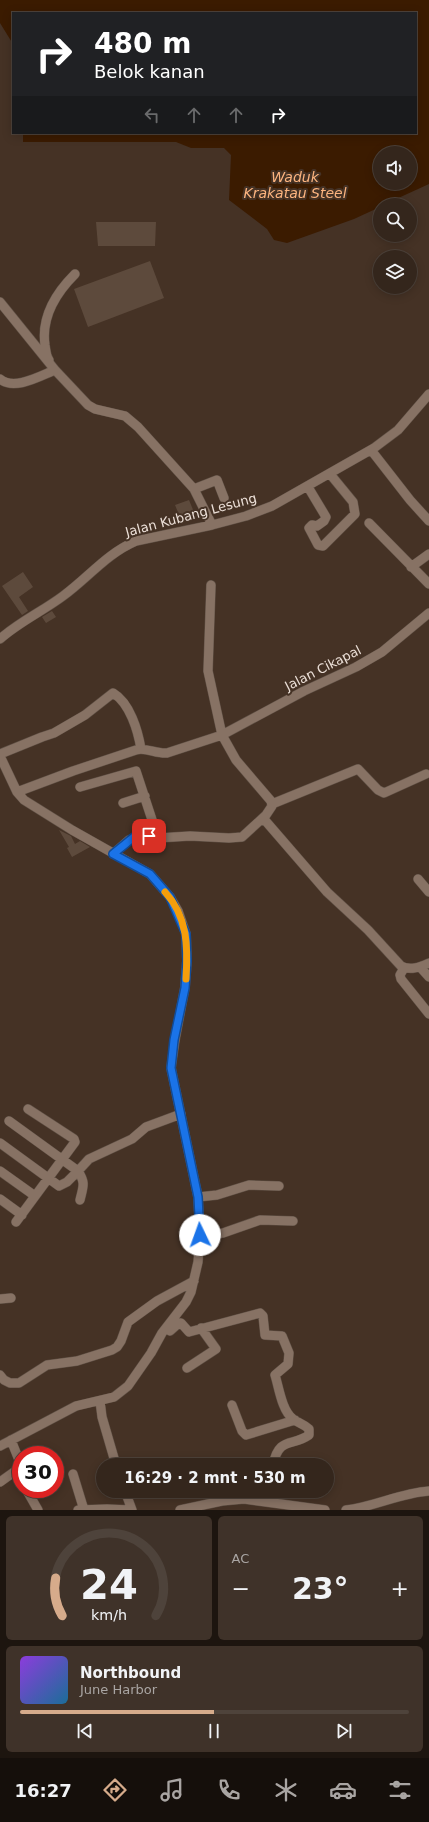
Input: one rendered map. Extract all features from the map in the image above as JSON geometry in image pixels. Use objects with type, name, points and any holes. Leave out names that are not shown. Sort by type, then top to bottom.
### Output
[{"type":"street","points":[[55,370],[47,357],[44,340],[44,325],[54,300],[63,286],[75,274]]},
{"type":"street","points":[[0,302],[55,370],[91,407],[120,414],[129,418],[167,457],[194,489],[212,525]]},
{"type":"street","points":[[0,379],[8,383],[14,383],[28,380],[55,370]]},
{"type":"street","name":"Jalan Kubang Lesung","points":[[0,639],[13,628],[72,590],[106,557],[124,546],[148,538],[212,525],[266,509],[308,487],[371,450],[398,430],[429,394]]},
{"type":"street","points":[[371,450],[410,500],[429,521]]},
{"type":"street","points":[[308,487],[326,517],[318,526],[312,525],[309,528],[318,545],[322,546],[356,514],[353,502],[330,474]]},
{"type":"street","points":[[194,489],[217,480],[224,498]]},
{"type":"street","points":[[369,523],[429,584]]},
{"type":"street","points":[[411,567],[429,554]]},
{"type":"street","points":[[211,585],[208,670],[222,735],[236,760],[272,804]]},
{"type":"street","name":"Jalan Cikapal","points":[[141,749],[157,754],[166,754],[222,735],[304,691],[338,676],[382,652],[429,613]]},
{"type":"street","points":[[0,1446],[76,1406],[114,1397],[128,1386],[162,1333],[186,1302],[194,1281],[198,1262],[200,1235],[198,1197],[172,1064],[185,988],[187,961],[186,934],[170,897],[150,874],[113,854],[29,803],[16,792],[0,755],[54,733],[85,715],[113,693],[121,701],[135,722],[141,749],[73,771],[16,792]]},
{"type":"street","points":[[272,804],[358,769],[378,790],[384,793],[426,774]]},
{"type":"street","points":[[80,787],[136,771],[158,838]]},
{"type":"street","points":[[123,803],[145,796]]},
{"type":"street","points":[[113,854],[134,837],[145,835],[158,838],[190,836],[239,838],[245,836],[263,818],[271,809],[272,804]]},
{"type":"street","points":[[263,818],[327,892],[368,930],[404,968]]},
{"type":"street","points":[[418,879],[429,892]]},
{"type":"street","points":[[404,968],[420,967],[429,963]]},
{"type":"street","points":[[420,967],[429,977]]},
{"type":"street","points":[[404,968],[400,975],[401,979],[429,1014]]},
{"type":"street","points":[[16,1222],[75,1145],[74,1139],[28,1109]]},
{"type":"street","points":[[0,1142],[54,1183],[62,1186],[89,1159],[136,1137],[146,1127],[181,1114]]},
{"type":"street","points":[[9,1121],[78,1171],[84,1183],[80,1200]]},
{"type":"street","points":[[0,1171],[35,1196]]},
{"type":"street","points":[[198,1197],[217,1195],[249,1185],[279,1186]]},
{"type":"street","points":[[0,1199],[22,1214]]},
{"type":"street","points":[[200,1235],[223,1233],[260,1220],[293,1221]]},
{"type":"street","points":[[0,1375],[4,1380],[10,1383],[19,1383],[47,1365],[77,1361],[112,1350],[117,1347],[121,1341],[128,1322],[156,1301],[194,1281]]},
{"type":"street","points":[[0,1300],[11,1298]]},
{"type":"street","points":[[155,1346],[178,1323],[181,1323],[189,1332],[262,1314],[265,1335],[280,1335],[289,1353],[288,1364],[275,1375],[288,1415],[309,1429],[309,1435],[284,1444],[275,1458]]},
{"type":"street","points":[[187,1368],[216,1349],[201,1328]]},
{"type":"street","points":[[100,1401],[102,1417],[114,1458]]},
{"type":"street","points":[[232,1405],[242,1432],[246,1435],[295,1420]]},
{"type":"street","points":[[11,1440],[13,1446]]},
{"type":"street","points":[[0,1482],[12,1473]]},
{"type":"street","points":[[72,1474],[84,1510]]},
{"type":"street","points":[[346,1510],[385,1506],[410,1493],[429,1491]]},
{"type":"street","points":[[31,1498],[38,1510]]},
{"type":"street","points":[[78,1510],[131,1510],[127,1498]]},
{"type":"street","points":[[270,1498],[270,1502]]},
{"type":"street","points":[[180,1510],[233,1499],[270,1502],[287,1508],[325,1510]]},
{"type":"water","name":"Waduk Krakatau Steel","points":[[0,0],[429,0],[429,184],[417,189],[417,146],[373,146],[373,190],[416,190],[398,198],[373,198],[373,210],[354,219],[287,243],[274,240],[267,229],[229,200],[231,155],[224,148],[191,148],[176,142],[23,142],[23,134],[417,134],[417,12],[12,12],[12,42],[0,23]]},
{"type":"building","points":[[96,222],[156,222],[155,246],[98,246]]},
{"type":"building","points":[[150,261],[164,298],[88,327],[74,289]]},
{"type":"building","points":[[189,500],[196,517],[182,522],[175,505]]},
{"type":"building","points":[[23,572],[33,587],[19,597],[28,611],[22,615],[2,586]]},
{"type":"building","points":[[52,611],[56,617],[46,623],[42,617]]},
{"type":"building","points":[[59,830],[71,836],[75,844],[80,841],[90,847],[72,857],[67,848],[69,847]]},
{"type":"slow traffic","points":[[165,892],[170,897],[178,911],[186,934],[186,979]]},
{"type":"route","points":[[149,836],[140,835],[134,837],[113,854],[150,874],[170,897],[178,911],[186,934],[187,961],[185,988],[174,1040],[171,1068],[198,1197],[200,1235]]}]
